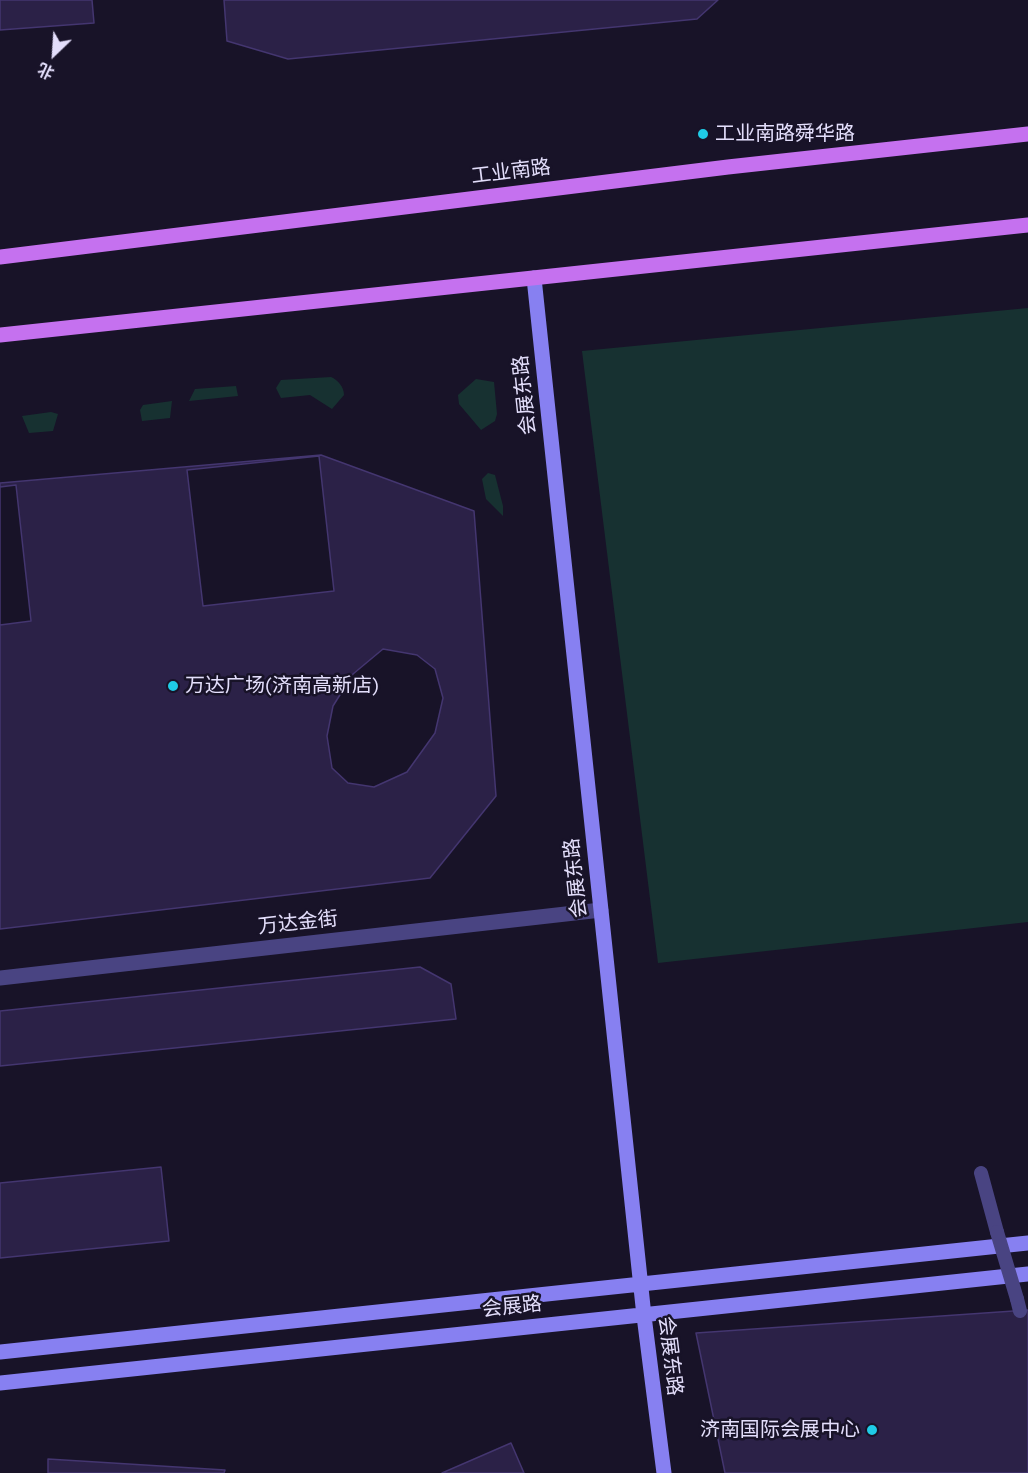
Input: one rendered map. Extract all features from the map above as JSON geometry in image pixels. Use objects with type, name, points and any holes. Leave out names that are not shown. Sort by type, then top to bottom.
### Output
[{"type":"main road","name":"工业南路","points":[[0,257],[728,167],[1028,134]]},
{"type":"main road","points":[[0,335],[1028,225]]},
{"type":"street","name":"会展东路","points":[[534,278],[644,1316],[664,1473]]},
{"type":"street","name":"万达金街","points":[[0,978],[601,910]]},
{"type":"street","name":"会展路","points":[[0,1352],[1028,1243]]},
{"type":"street","name":"会展路","points":[[0,1383],[1028,1274]]},
{"type":"lane","points":[[981,1173],[1019,1305]]},
{"type":"green space","points":[[1028,308],[1028,922],[658,963],[582,351]]},
{"type":"green space","points":[[331,377],[340,384],[344,395],[332,409],[310,395],[281,398],[276,388],[281,380]]},
{"type":"green space","points":[[476,379],[494,382],[497,414],[495,421],[481,430],[459,404],[458,395]]},
{"type":"green space","points":[[236,386],[238,396],[189,401],[195,389]]},
{"type":"green space","points":[[172,401],[170,418],[142,421],[140,410],[143,405]]},
{"type":"green space","points":[[51,412],[58,414],[53,431],[29,433],[22,416]]},
{"type":"green space","points":[[488,473],[495,475],[503,506],[503,516],[486,499],[482,479]]},
{"type":"building","points":[[0,0],[92,0],[94,23],[0,30]]},
{"type":"building","points":[[224,0],[718,0],[697,19],[288,59],[227,41]]},
{"type":"building","name":"万达广场(济南高新店)","points":[[321,455],[474,511],[496,796],[430,878],[0,929],[0,483]],"holes":[[[383,649],[417,655],[435,669],[443,698],[435,733],[407,772],[374,787],[348,783],[332,768],[327,736],[333,706],[353,674]]]},
{"type":"building","points":[[319,456],[334,591],[203,606],[187,470]]},
{"type":"building","points":[[16,485],[31,621],[0,625],[0,487]]},
{"type":"building","points":[[420,967],[451,984],[456,1019],[0,1066],[0,1011]]},
{"type":"building","points":[[161,1167],[169,1241],[0,1258],[0,1183]]},
{"type":"building","name":"济南国际会展中心","points":[[1028,1310],[1028,1473],[725,1473],[696,1333]]},
{"type":"building","points":[[511,1443],[524,1473],[442,1473]]},
{"type":"building","points":[[48,1459],[225,1470],[224,1473],[48,1473]]},
{"type":"place","name":"工业南路舜华路","points":[[703,134]]},
{"type":"place","name":"万达广场(济南高新店)","points":[[173,686]]},
{"type":"place","name":"济南国际会展中心","points":[[872,1430]]}]
